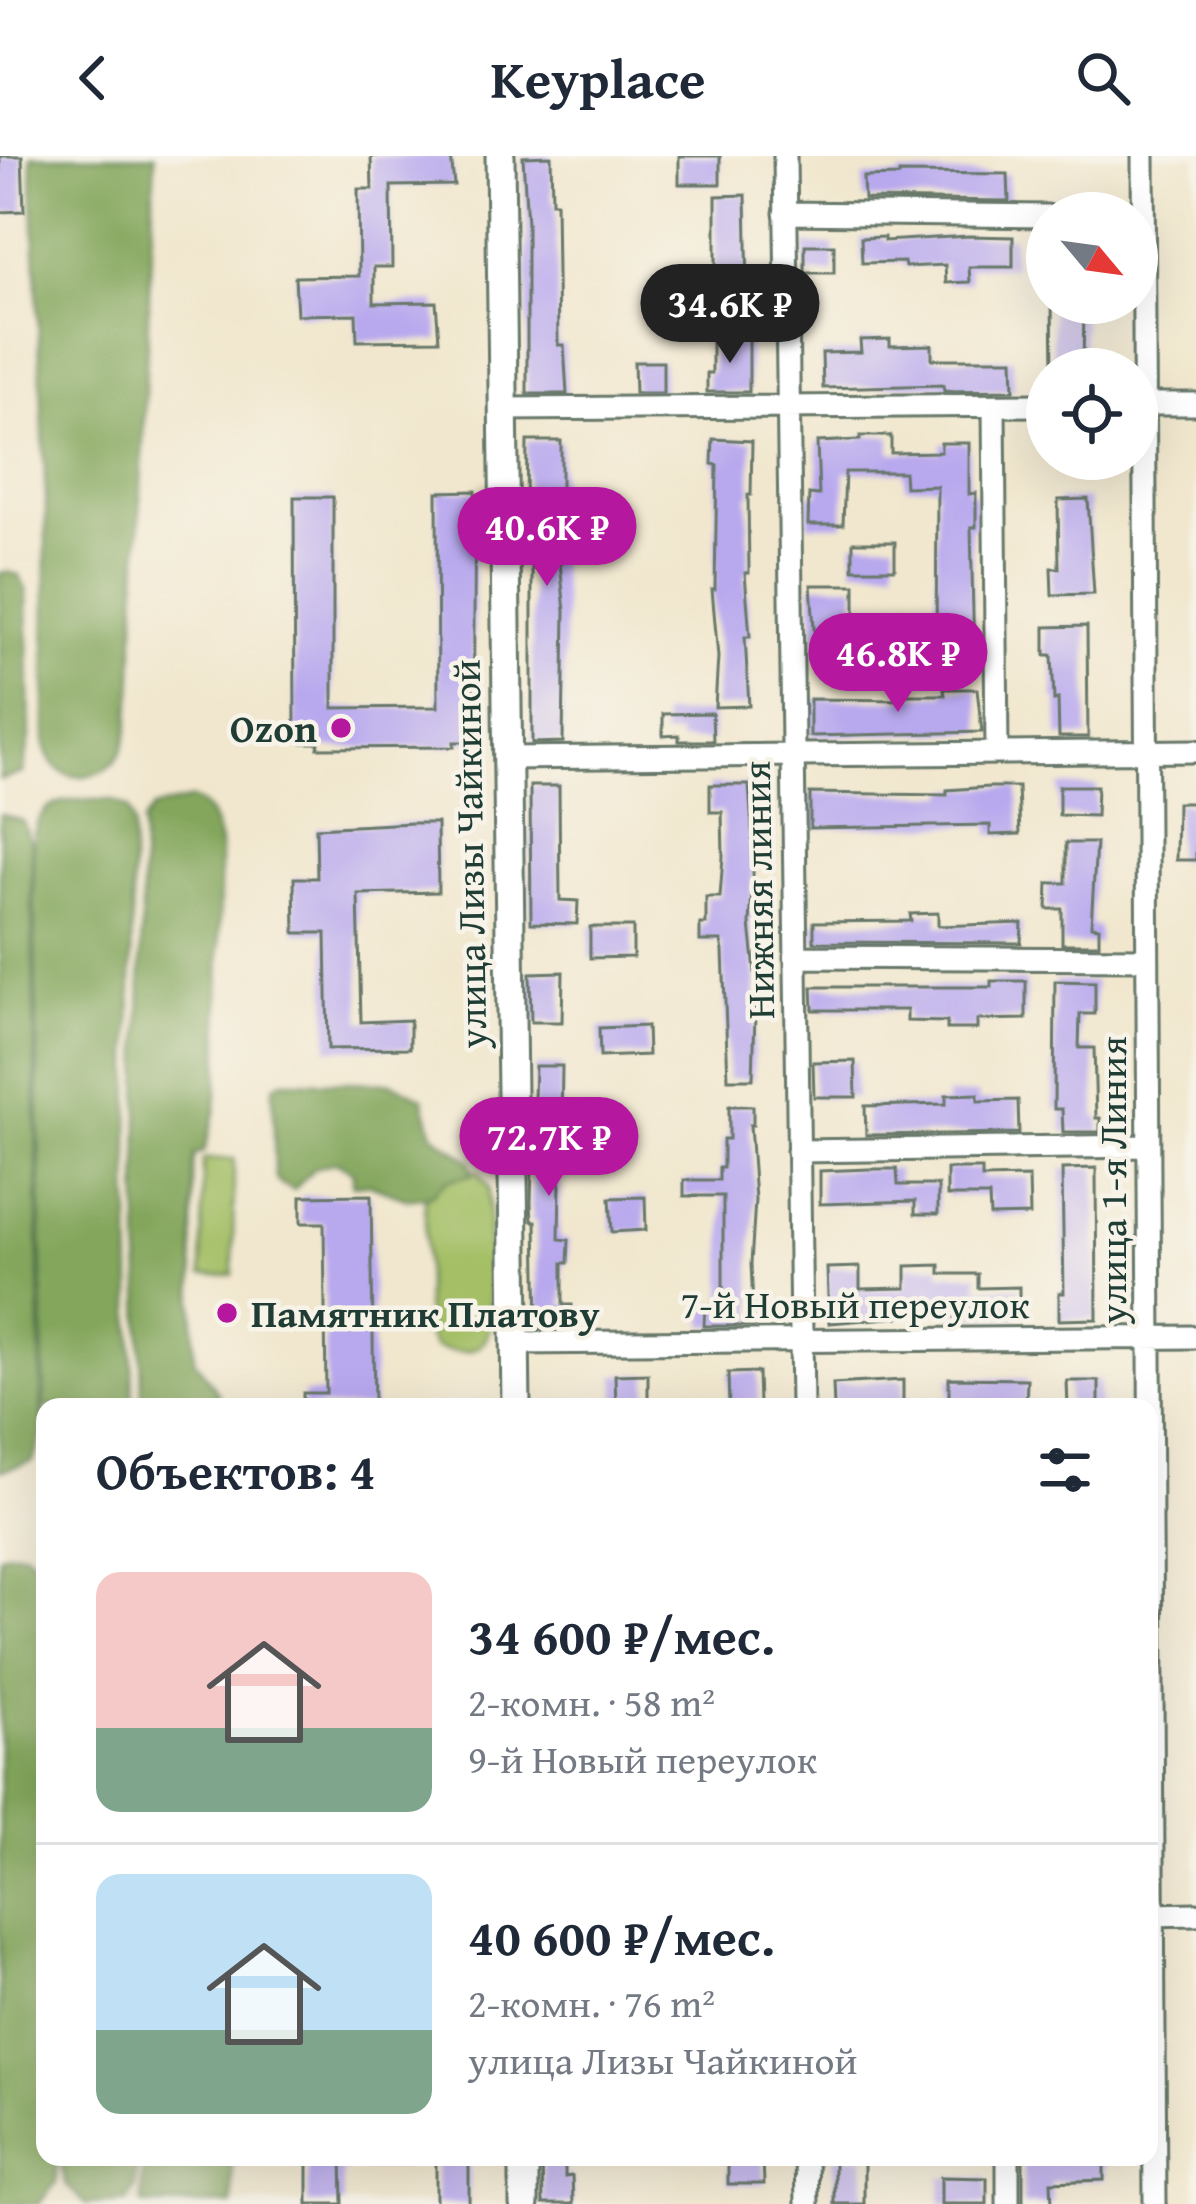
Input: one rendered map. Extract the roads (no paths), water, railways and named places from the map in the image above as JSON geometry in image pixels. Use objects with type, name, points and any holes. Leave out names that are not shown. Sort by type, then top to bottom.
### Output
[{"type":"main road","name":"улица Лизы Чайкиной","points":[[500,156],[516,1398]]},
{"type":"main road","points":[[524,2166],[524,2204]]},
{"type":"street","name":"Нижняя линия","points":[[785,156],[802,1398]]},
{"type":"street","name":"улица 1-я Линия","points":[[1141,192],[1142,156]]},
{"type":"street","points":[[784,213],[1026,216]]},
{"type":"street","points":[[1158,404],[1196,404]]},
{"type":"street","points":[[502,409],[1026,405]]},
{"type":"street","points":[[994,406],[997,753]]},
{"type":"street","name":"улица 1-я Линия","points":[[1141,480],[1149,1398]]},
{"type":"street","points":[[507,758],[1196,751]]},
{"type":"street","points":[[795,957],[1147,959]]},
{"type":"street","points":[[798,1150],[1147,1146]]},
{"type":"street","name":"7-й Новый переулок","points":[[515,1343],[1196,1337]]},
{"type":"street","points":[[1158,1915],[1196,1914]]},
{"type":"street","points":[[806,2166],[806,2204]]},
{"type":"street","points":[[1008,2166],[1008,2204]]},
{"type":"street","name":"улица 1-я Линия","points":[[1154,2166],[1155,2204]]},
{"type":"place","name":"Ozon","points":[[341,728]]},
{"type":"place","name":"Памятник Платову","points":[[227,1313]]}]
